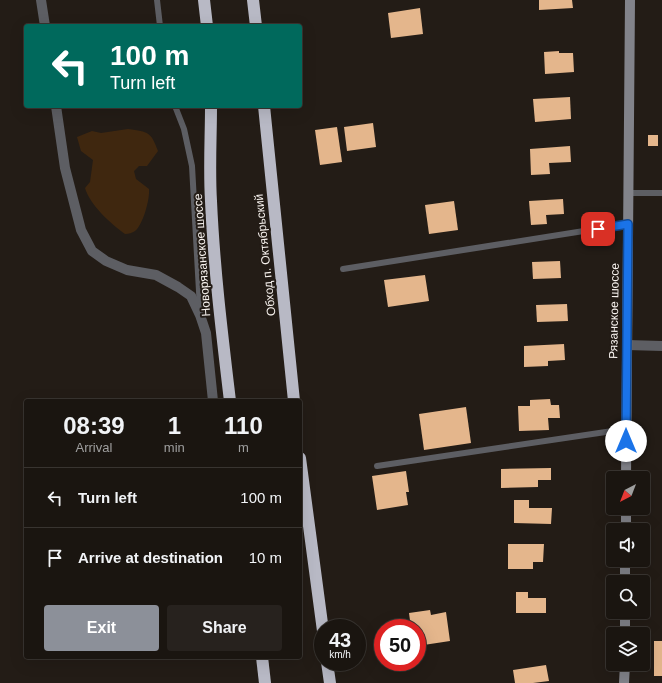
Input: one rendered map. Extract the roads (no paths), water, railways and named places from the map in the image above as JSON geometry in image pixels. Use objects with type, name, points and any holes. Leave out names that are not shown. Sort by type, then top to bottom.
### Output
[{"type":"highway","points":[[204,0],[207,24]]},
{"type":"highway","points":[[253,0],[256,24]]},
{"type":"highway","name":"Новорязанское шоссе","points":[[211,108],[210,198],[218,294],[230,399]]},
{"type":"highway","name":"Обход п. Октябрьский","points":[[264,108],[294,399]]},
{"type":"highway","points":[[302,473],[321,619]]},
{"type":"highway","points":[[262,659],[265,683]]},
{"type":"highway","points":[[328,671],[330,683]]},
{"type":"main road","name":"Рязанское шоссе","points":[[626,471],[630,0]]},
{"type":"main road","points":[[624,683],[625,671]]},
{"type":"street","points":[[41,0],[45,24]]},
{"type":"street","points":[[56,108],[65,168],[81,230],[92,251],[106,262],[127,270],[156,276],[178,286],[191,296],[200,315],[206,333],[214,399]]},
{"type":"street","points":[[627,345],[662,346]]},
{"type":"lane","points":[[157,0],[160,24]]},
{"type":"lane","points":[[176,108],[184,129],[192,166],[200,315]]},
{"type":"lane","points":[[628,193],[662,193]]},
{"type":"lane","points":[[343,269],[628,224]]},
{"type":"lane","points":[[378,466],[626,429]]}]
